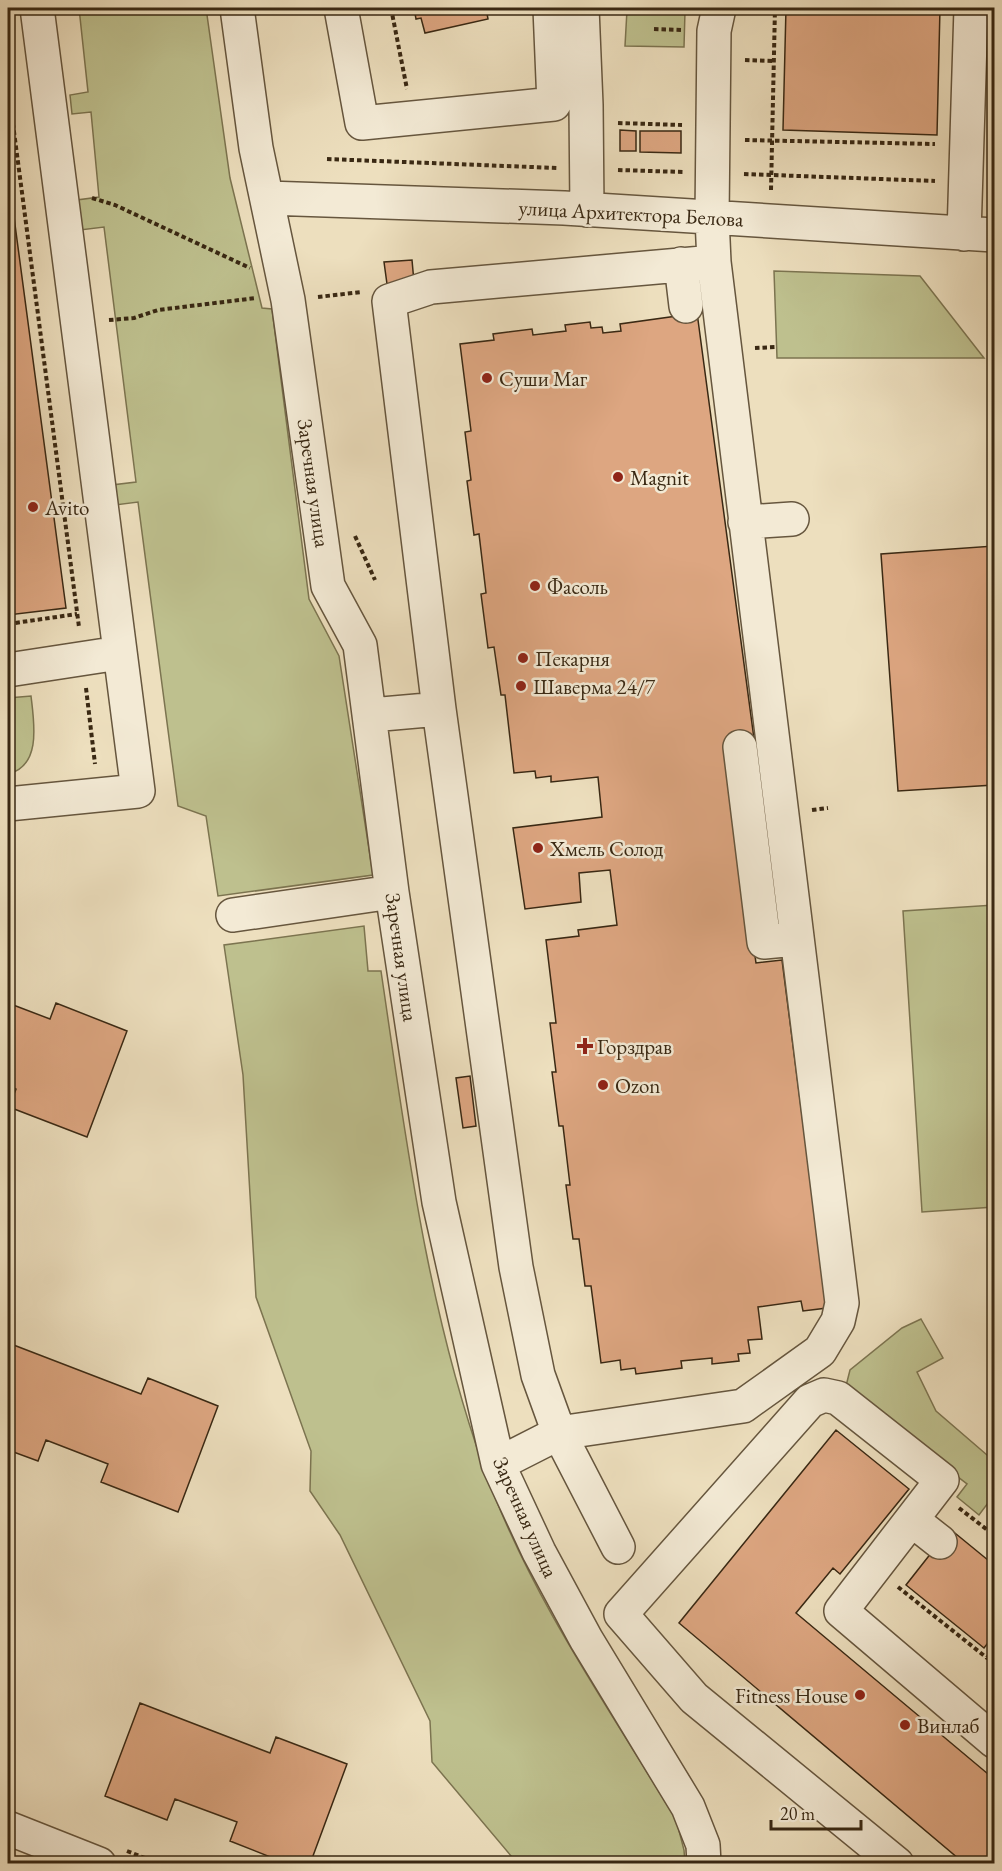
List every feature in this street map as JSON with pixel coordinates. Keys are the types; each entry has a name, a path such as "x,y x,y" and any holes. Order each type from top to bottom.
{"street":[{"path":"8,804 138,791 37,8"},
{"name":"Заречная улица","path":"237,8 256,148 288,300 328,586 360,645 371,715 392,892 439,1202 498,1464 539,1552 586,1639 688,1807 707,1857"},
{"path":"341,8 362,123 554,104 550,8"},
{"path":"582,8 587,210"},
{"path":"498,1464 559,1433 743,1406 820,1352 838,1321 842,1304 714,262 712,218 714,173 728,133 714,31 719,8"},
{"path":"970,8 965,182 979,235"},
{"name":"улица Архитектора Белова","path":"267,198 587,210 979,235"},
{"path":"618,1547 559,1433 537,1375 516,1267 439,709 389,301 431,287 714,262"},
{"path":"681,264 686,306"},
{"path":"745,522 792,519"},
{"path":"8,670 119,653"},
{"path":"371,715 439,709"},
{"path":"740,747 764,942 796,939"},
{"path":"233,915 392,892"},
{"path":"814,1310 820,1352"},
{"path":"586,1639 621,1614 810,1401 824,1395 838,1398 942,1480 841,1611 994,1741"},
{"path":"912,1520 940,1542"},
{"path":"621,1614 694,1698 897,1863"},
{"path":"8,1828 99,1863"}],"path":[{"path":"391,8 409,98"},
{"path":"771,191 775,8"},
{"path":"735,59 774,61"},
{"path":"8,86 83,660 98,794"},
{"path":"610,123 773,139 945,144"},
{"path":"327,159 965,182"},
{"path":"62,188 114,206 254,270"},
{"path":"308,298 371,291 389,301"},
{"path":"78,323 134,318 158,310 257,298"},
{"path":"8,624 77,614"},
{"path":"935,1490 994,1535"},
{"path":"896,1585 987,1658 994,1648"}],"green space":[{"path":"79,8 206,8 230,178 262,308 272,309 309,599 339,656 373,875 218,896 206,816 178,806 138,502 115,505 112,485 136,482 104,227 80,230 77,200 99,197 91,112 72,114 70,95 88,92"},
{"path":"627,10 685,11 684,47 625,46"},
{"path":"774,271 920,276 984,358 777,358"},
{"path":"31,696 34,730 31,753 19,769 8,774 8,698"},
{"path":"994,905 994,1207 922,1212 903,911"},
{"path":"364,926 368,971 381,971 410,1161 433,1286 465,1410 485,1471 503,1517 547,1607 676,1819 685,1863 517,1863 432,1762 430,1721 340,1535 310,1491 311,1451 256,1297 243,1075 224,945"},
{"path":"921,1319 943,1358 917,1372 936,1411 994,1461 994,1495 979,1515 957,1497 967,1484 849,1393 846,1386 850,1370 902,1328"}],"building":[{"path":"414,8 486,8 488,19 425,33 421,18 416,19"},
{"path":"786,8 940,8 937,135 783,130"},
{"path":"620,130 636,131 636,151 620,151"},
{"path":"640,131 681,131 681,153 640,152"},
{"path":"8,172 66,608 8,615"},
{"path":"412,260 414,282 387,284 384,262"},
{"path":"696,305 778,918 750,921 756,963 782,960 827,1308 803,1311 801,1301 758,1307 762,1339 748,1340 750,1353 738,1354 739,1361 712,1364 712,1358 681,1361 682,1368 636,1374 635,1368 621,1370 620,1360 601,1363 591,1286 585,1286 579,1239 573,1239 566,1185 570,1185 563,1126 559,1126 552,1072 556,1072 550,1023 556,1023 546,940 579,936 578,930 617,925 610,870 579,873 581,902 525,909 513,828 602,817 598,777 551,782 551,776 536,778 535,771 514,773 505,695 501,695 494,647 488,648 481,594 486,593 479,534 474,535 467,481 471,480 465,432 471,431 460,344 494,340 493,334 532,329 533,335 566,331 565,325 590,322 591,328 602,327 603,333 621,331 620,324 677,316"},
{"path":"994,546 994,785 898,791 881,554"},
{"path":"8,1003 50,1019 56,1003 127,1031 87,1137 9,1107 16,1089 8,1085"},
{"path":"470,1076 476,1126 463,1128 456,1078"},
{"path":"11,1344 141,1394 148,1378 218,1406 178,1512 101,1482 108,1464 46,1440 38,1461 8,1450 8,1355"},
{"path":"836,1430 909,1489 840,1574 833,1568 796,1613 994,1779 994,1864 965,1864 679,1623"},
{"path":"950,1529 994,1565 994,1635 984,1648 906,1585"},
{"path":"140,1703 270,1753 276,1737 347,1764 310,1864 288,1864 230,1841 237,1822 175,1799 167,1820 105,1796"}],"place":[{"name":"Суши Маг","path":"487,378"},
{"name":"Magnit","path":"618,477"},
{"name":"Avito","path":"33,507"},
{"name":"Фасоль","path":"535,586"},
{"name":"Пекарня","path":"523,658"},
{"name":"Шаверма 24/7","path":"521,686"},
{"name":"Хмель Солод","path":"538,848"},
{"name":"Горздрав","path":"585,1046"},
{"name":"Ozon","path":"603,1085"},
{"name":"Fitness House","path":"860,1695"},
{"name":"Винлаб","path":"905,1725"}]}
